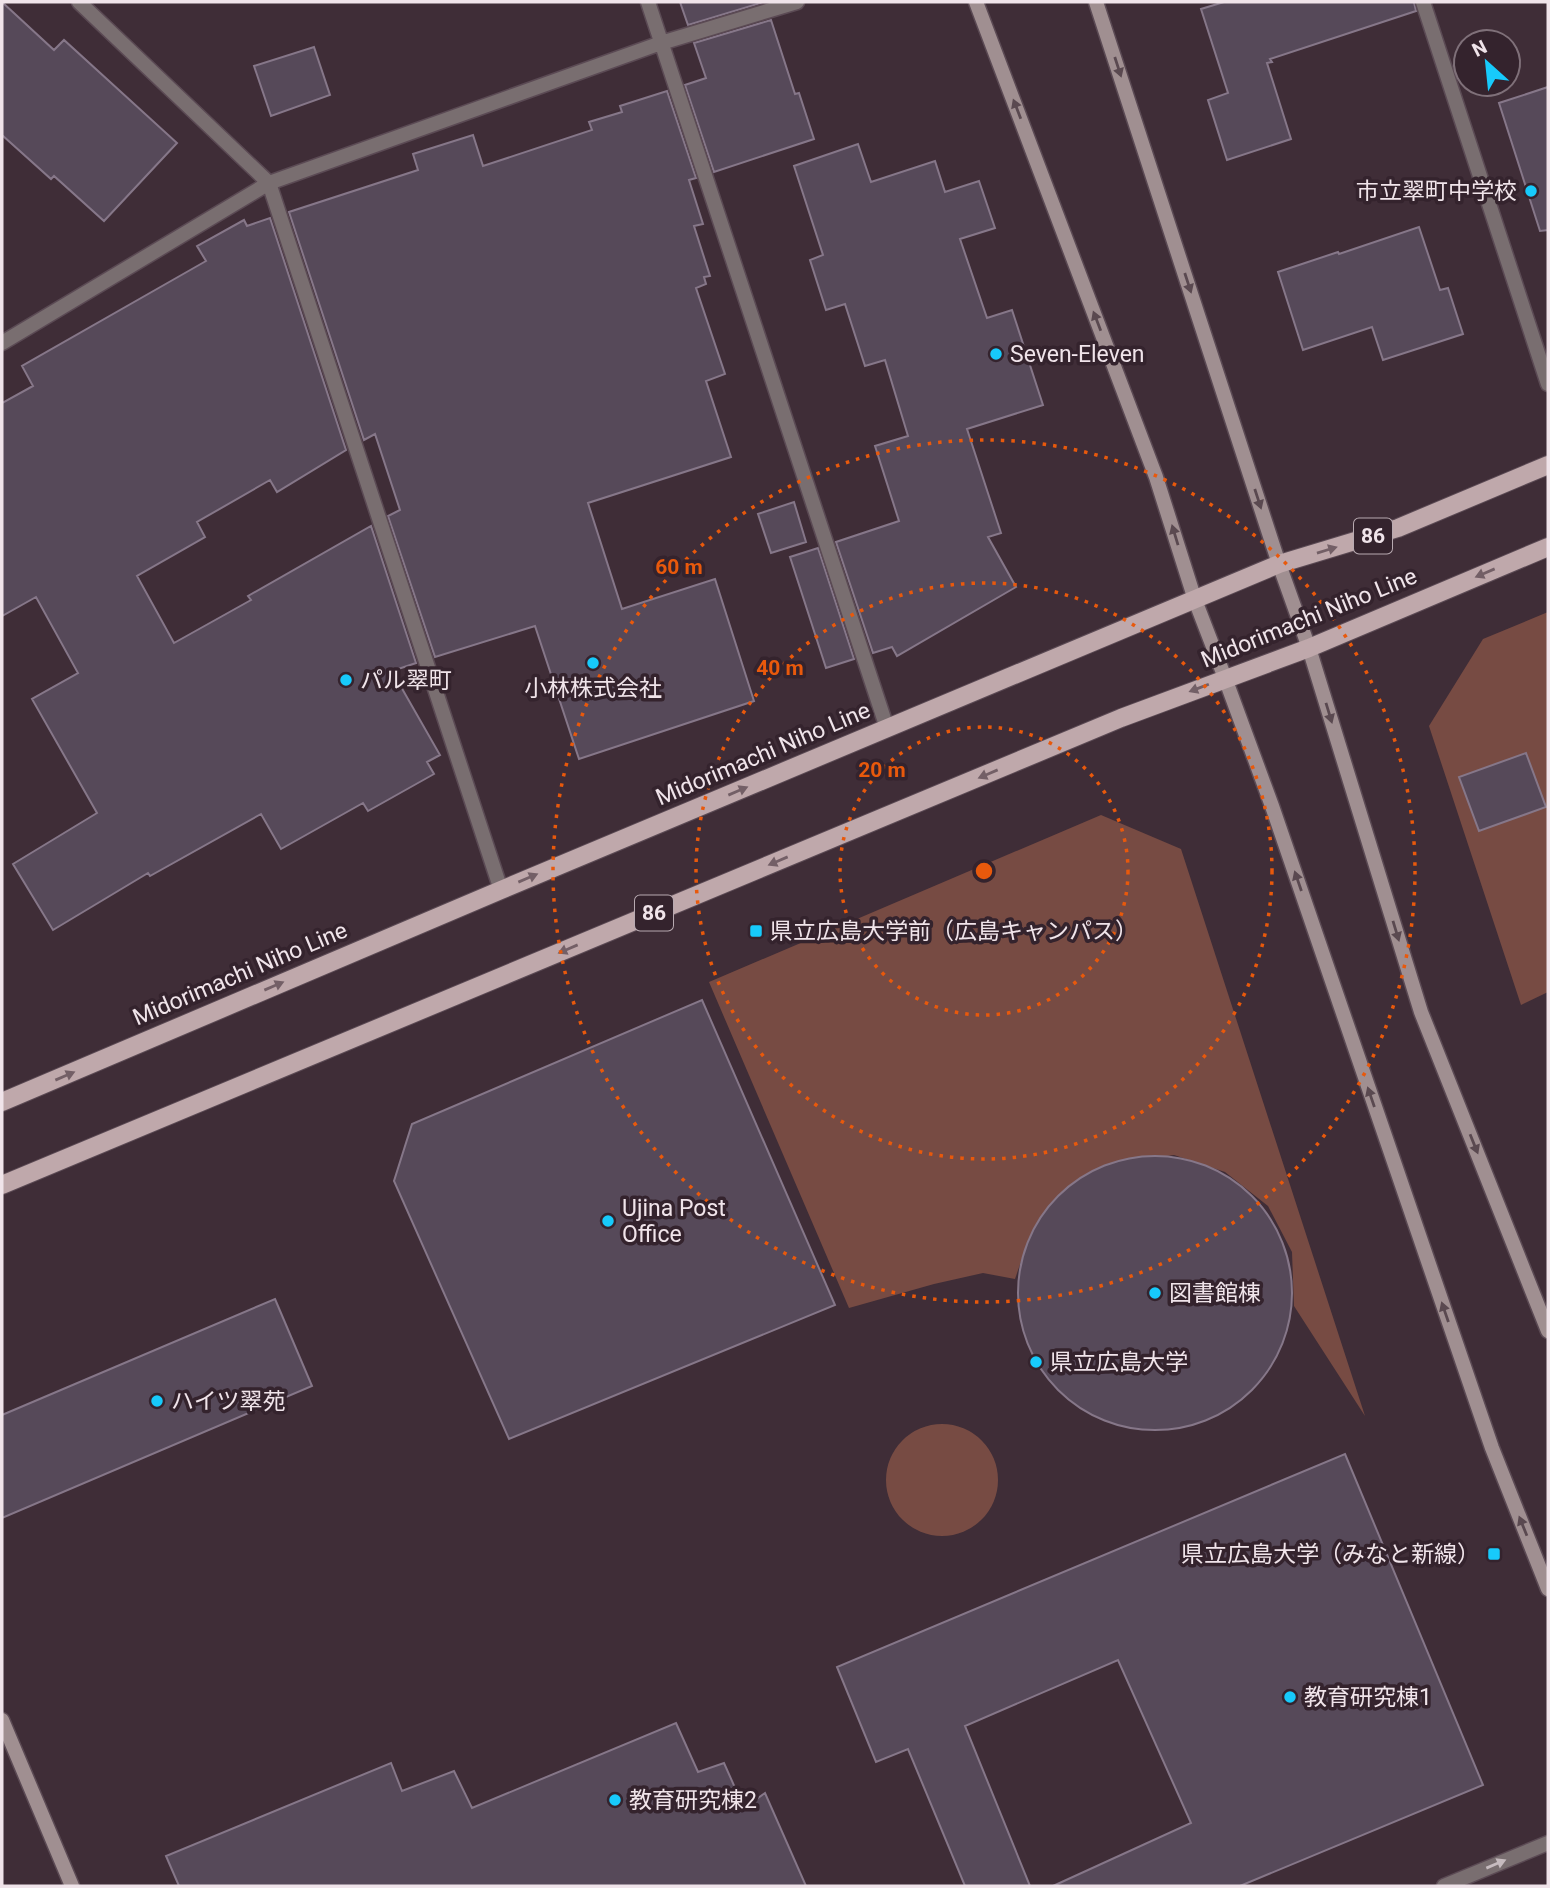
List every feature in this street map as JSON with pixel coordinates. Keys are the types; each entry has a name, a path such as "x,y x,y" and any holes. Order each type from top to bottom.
{"main road":[{"name":"Midorimachi Niho Line","path":"2,1102 1279,564 1398,528 1548,465"},
{"name":"Midorimachi Niho Line","path":"2,1185 1109,724 1309,648 1548,547"}],"street":[{"path":"79,2 269,183 501,890"},
{"path":"648,2 887,729"},
{"path":"2,343 269,183 662,43 797,2"},
{"path":"976,2 1156,477 1195,600 1276,819 1492,1448 1548,1589"},
{"path":"1097,2 1279,564 1309,648 1421,1013 1548,1331"},
{"path":"1423,2 1548,384"},
{"path":"2,1720 72,1886"},
{"path":"1444,1886 1548,1843"}],"shaded area":[{"path":"1548,612 1548,992 1521,1005 1429,726 1483,639"},
{"path":"1101,815 1181,849 1365,1416 1294,1306 1292,1252 1268,1206 1225,1172 1174,1155 1119,1162 1070,1187 1029,1238 1015,1279 983,1273 849,1308 709,982"},
{"path":"942,1424 964,1428 982,1440 994,1458 998,1480 994,1502 982,1520 964,1532 942,1536 920,1532 902,1520 890,1502 886,1480 890,1458 902,1440 920,1428"}],"building":[{"path":"2,2 54,50 64,40 177,143 104,221 54,176 51,179 2,135"},
{"path":"680,2 764,2 688,25"},
{"path":"1224,2 1414,2 1416,11 1270,59 1272,62 1267,63 1291,139 1227,160 1208,100 1228,93 1201,9"},
{"path":"771,20 795,94 799,93 814,139 714,172 685,85 706,78 694,43"},
{"path":"314,47 330,95 271,116 254,66"},
{"path":"1548,87 1548,230 1540,231 1499,103 1522,98 1522,95"},
{"path":"667,91 696,178 689,180 703,224 694,226 710,276 704,277 706,284 696,288 725,374 706,381 731,457 588,503 622,609 715,579 754,701 579,759 535,626 435,657 388,516 400,510 375,434 364,440 289,212 418,170 413,154 473,135 483,166 592,130 589,122 622,112 620,106"},
{"path":"858,144 871,182 935,161 945,192 979,181 995,228 960,239 987,318 1012,310 1043,405 967,429 1001,533 988,537 1016,587 897,656 892,647 873,653 836,542 899,521 875,446 908,436 885,360 865,366 845,304 826,310 810,260 823,255 794,166"},
{"path":"270,218 346,450 277,492 270,480 197,522 205,537 137,576 174,643 251,600 248,596 371,526 416,663 392,671 440,755 427,762 434,774 368,811 363,803 281,849 261,814 150,876 148,873 53,930 13,864 97,813 32,699 78,673 36,597 2,616 2,403 33,386 22,366 206,261 197,246 244,220 247,226"},
{"path":"1419,227 1440,290 1448,288 1463,334 1383,360 1372,327 1303,350 1278,272"},
{"path":"794,502 806,542 771,553 758,514"},
{"path":"818,548 854,659 826,668 790,557"},
{"path":"1526,753 1546,807 1479,831 1459,777"},
{"path":"702,1000 835,1305 509,1439 394,1181 412,1124"},
{"name":"図書館棟","path":"1142,1156 1168,1156 1208,1166 1231,1179 1252,1196 1269,1217 1282,1240 1290,1266 1290,1320 1282,1346 1269,1369 1252,1390 1220,1414 1195,1425 1168,1430 1142,1430 1115,1425 1090,1414 1068,1399 1049,1380 1034,1358 1023,1333 1018,1306 1018,1280 1023,1253 1034,1228 1049,1206 1068,1187 1090,1172 1115,1161"},
{"name":"ハイツ翠苑","path":"275,1299 312,1386 2,1518 2,1415"},
{"name":"教育研究棟1","path":"1345,1454 1483,1785 1240,1886 1053,1886 1191,1823 1118,1660 965,1726 1030,1886 965,1886 908,1749 876,1762 837,1667"},
{"name":"教育研究棟2","path":"676,1723 698,1772 724,1763 744,1808 765,1793 806,1886 179,1886 166,1856 391,1763 402,1791 454,1771 472,1808"}],"place":[{"name":"市立翠町中学校","path":"1531,191"},
{"name":"Seven-Eleven","path":"996,354"},
{"name":"小林株式会社","path":"593,663"},
{"name":"パル翠町","path":"346,680"},
{"name":"県立広島大学前（広島キャンパス）","path":"756,931"},
{"name":"Ujina Post Office","path":"608,1221"},
{"name":"図書館棟","path":"1155,1293"},
{"name":"県立広島大学","path":"1036,1362"},
{"name":"ハイツ翠苑","path":"157,1401"},
{"name":"県立広島大学（みなと新線）","path":"1494,1554"},
{"name":"教育研究棟1","path":"1290,1697"},
{"name":"教育研究棟2","path":"615,1800"}]}
